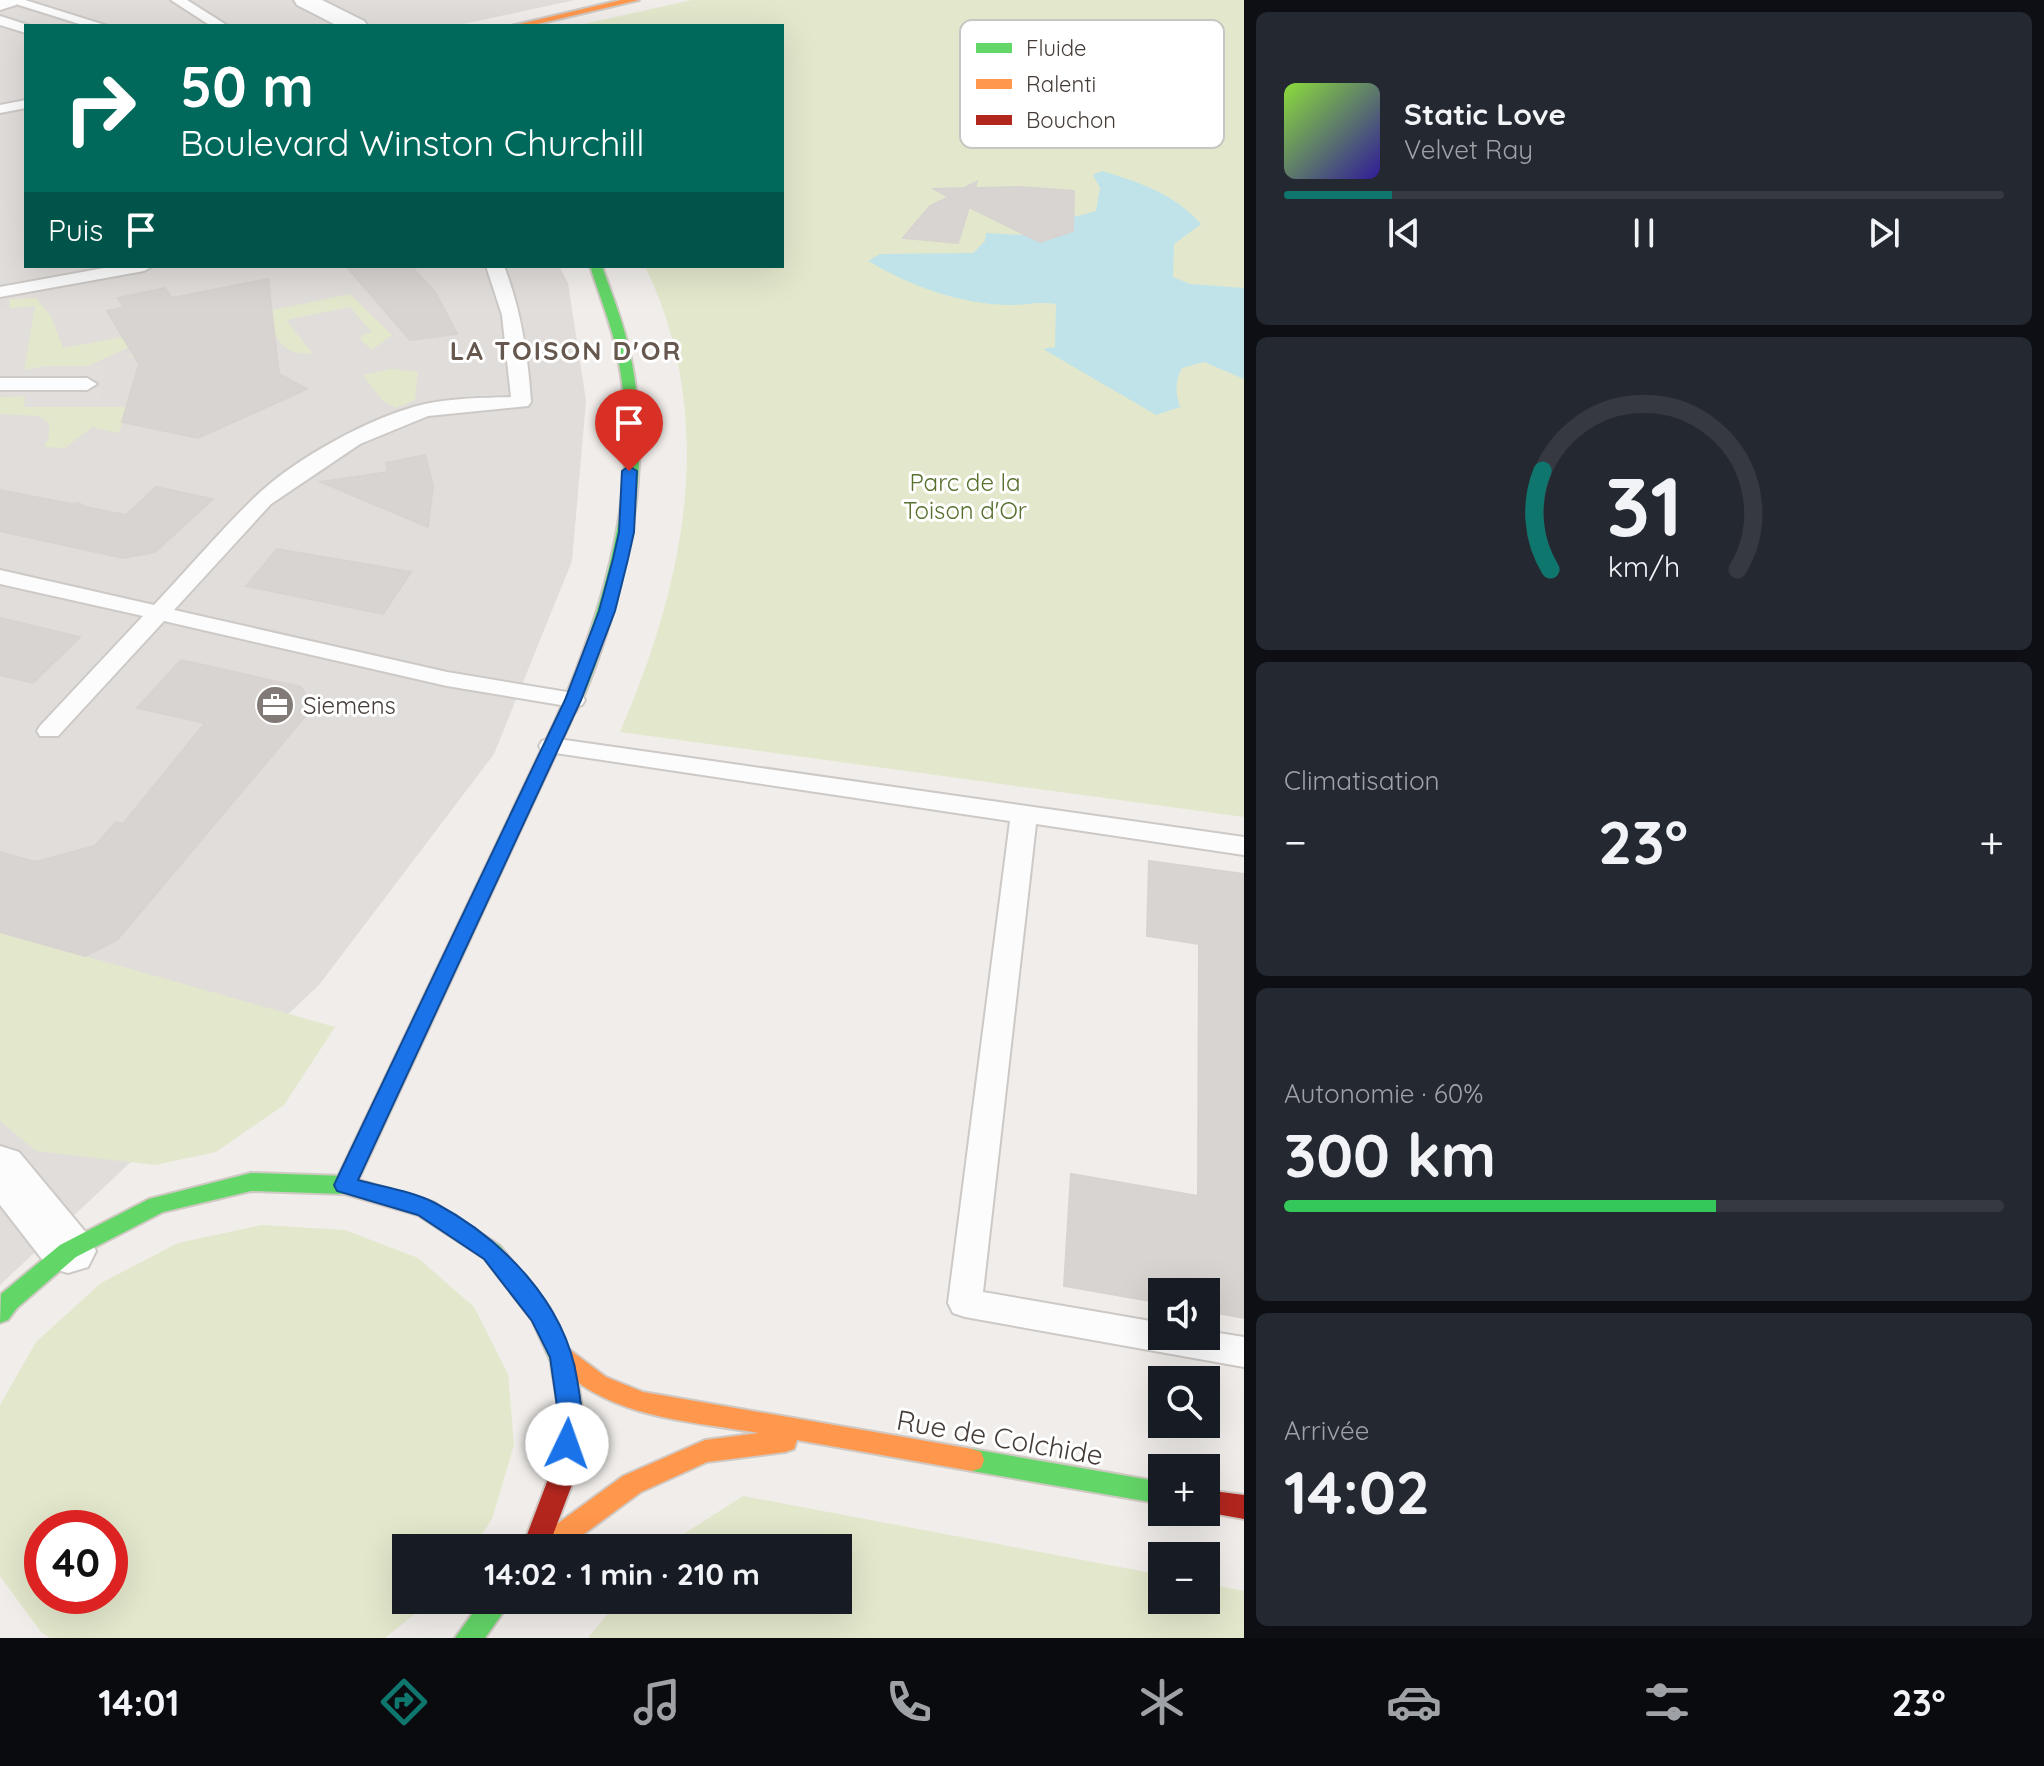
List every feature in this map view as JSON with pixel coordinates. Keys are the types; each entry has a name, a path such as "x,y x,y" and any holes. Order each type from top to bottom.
{"street":[{"path":"0,3 9,0"},
{"path":"284,0 327,24"},
{"path":"305,0 352,24"},
{"path":"525,24 634,0"},
{"path":"345,1185 573,700 607,611 627,532 631,440 626,364 597,268"},
{"path":"0,1167 68,1251"},
{"path":"0,1313 9,1301 68,1251 157,1205 251,1182 345,1185 425,1208 492,1252 541,1314 562,1357 571,1413 563,1474 540,1534"},
{"name":"Rue de Colchide","path":"562,1357 597,1384 641,1402 1148,1491"},
{"name":"Rue de Colchide","path":"563,1534 632,1484 705,1451 828,1436"},
{"path":"1220,1503 1244,1507"},
{"path":"468,1638 488,1614"}],"lane":[{"path":"9,0 94,24"},
{"path":"178,0 218,24"},
{"path":"62,14 87,5"},
{"path":"0,20 24,28"},
{"path":"1,107 24,104"},
{"path":"0,292 133,268"},
{"path":"49,731 264,500 331,452 411,414 443,407 521,402 520,367 503,284 496,268"},
{"path":"0,384 87,384"},
{"path":"0,577 447,679 573,700"},
{"path":"551,746 1244,846"},
{"path":"1024,816 965,1303 1244,1352"}],"shaded area":[{"path":"0,0 575,0 463,24 24,24 24,268 560,268 568,283 586,401 572,561 494,754 319,985 0,1285"},
{"path":"0,199 24,237 24,268 35,268 37,277 0,277"},
{"path":"35,306 24,370 45,366 107,366 100,405 24,407 25,396 0,397 0,309"}],"green space":[{"name":"Parc de la Toison d'Or","path":"692,0 1244,0 1244,817 620,732 662,618 676,559 685,500 687,442 681,383 668,324 646,268 784,268 784,24 584,24"},
{"path":"350,294 392,335 372,350 360,339 372,332 350,307 286,320 312,353 290,350 274,334 127,358 190,327"},
{"path":"36,298 51,316 63,348 140,334 149,338 88,366 45,366 38,379 0,371 23,370 35,307 9,308 10,299"},
{"path":"391,369 418,372 415,400 396,408 382,400 363,375"},
{"path":"25,396 25,407 127,407 119,433 92,427 65,448 44,447 49,437 49,423 39,416 0,414 0,397"},
{"path":"0,932 335,1027 284,1105 216,1152 155,1165 36,1151 0,1121"},
{"path":"262,1225 345,1230 418,1258 474,1307 508,1374 514,1445 492,1519 482,1534 392,1534 392,1614 415,1614 385,1638 50,1638 41,1632 28,1614 128,1614 128,1510 24,1510 24,1609 0,1576 0,1405 36,1342 101,1283 178,1243"},
{"path":"743,1496 1148,1572 1148,1614 1220,1614 1220,1587 1244,1591 1244,1638 588,1638 608,1614 852,1614 852,1534 684,1534"}],"water":[{"path":"1102,171 1168,197 1201,224 1174,244 1173,277 1190,284 1244,288 1244,379 1204,362 1182,368 1176,387 1180,407 1156,415 1043,349 1055,347 1056,304 993,304 956,298 919,286 868,261 880,254 973,253 985,241 986,233 1025,235 1040,242 1053,238 1041,212 1078,216 1096,211 1100,188 1093,175"}],"building":[{"path":"977,182 975,188 1074,191 1073,231 1040,242 969,207 958,243 903,238 930,206 949,197 934,189 964,188"},
{"path":"348,268 413,268 435,292 457,334 410,340"},
{"path":"268,279 279,374 307,389 198,438 122,422 139,364 107,311 124,307 118,298 165,288 172,298"},
{"path":"425,455 433,485 428,527 321,482 388,472 386,463"},
{"path":"156,487 213,499 155,552 123,558 0,531 0,490 79,503 126,515"},
{"path":"277,549 411,572 383,614 246,586"},
{"path":"0,618 80,637 33,683 0,675"},
{"path":"181,660 301,687 313,707 117,940 85,956 0,932 0,852 35,862 95,846 116,822 123,824 205,723 137,708"},
{"path":"1149,861 1244,874 1244,1318 1220,1314 1220,1278 1148,1278 1148,1301 1064,1286 1071,1174 1198,1196 1199,944 1147,936"}],"traffic: fast":[{"path":"564,719 612,591 629,501 631,410 626,365 597,268"},
{"path":"0,1313 9,1301 68,1251 157,1205 251,1182 345,1185 425,1208 492,1252 541,1314 563,1364"},
{"path":"972,1460 1148,1491"},
{"path":"468,1638 488,1614"}],"traffic: slow":[{"path":"525,24 634,0"},
{"path":"562,1357 597,1384 641,1402 972,1460"},
{"path":"563,1534 632,1484 705,1451 785,1441"}],"traffic: jam":[{"path":"345,1185 564,719"},
{"path":"540,1534 563,1474 571,1413 563,1364"},
{"path":"1220,1503 1244,1507"}],"place":[{"name":"Siemens","path":"275,705"}],"district":[{"name":"LA TOISON D'OR","path":"566,350"}],"route":[{"path":"567,1444 571,1413 562,1357 541,1314 492,1252 425,1208 345,1185 573,700 607,611 627,532 629,471"}]}
